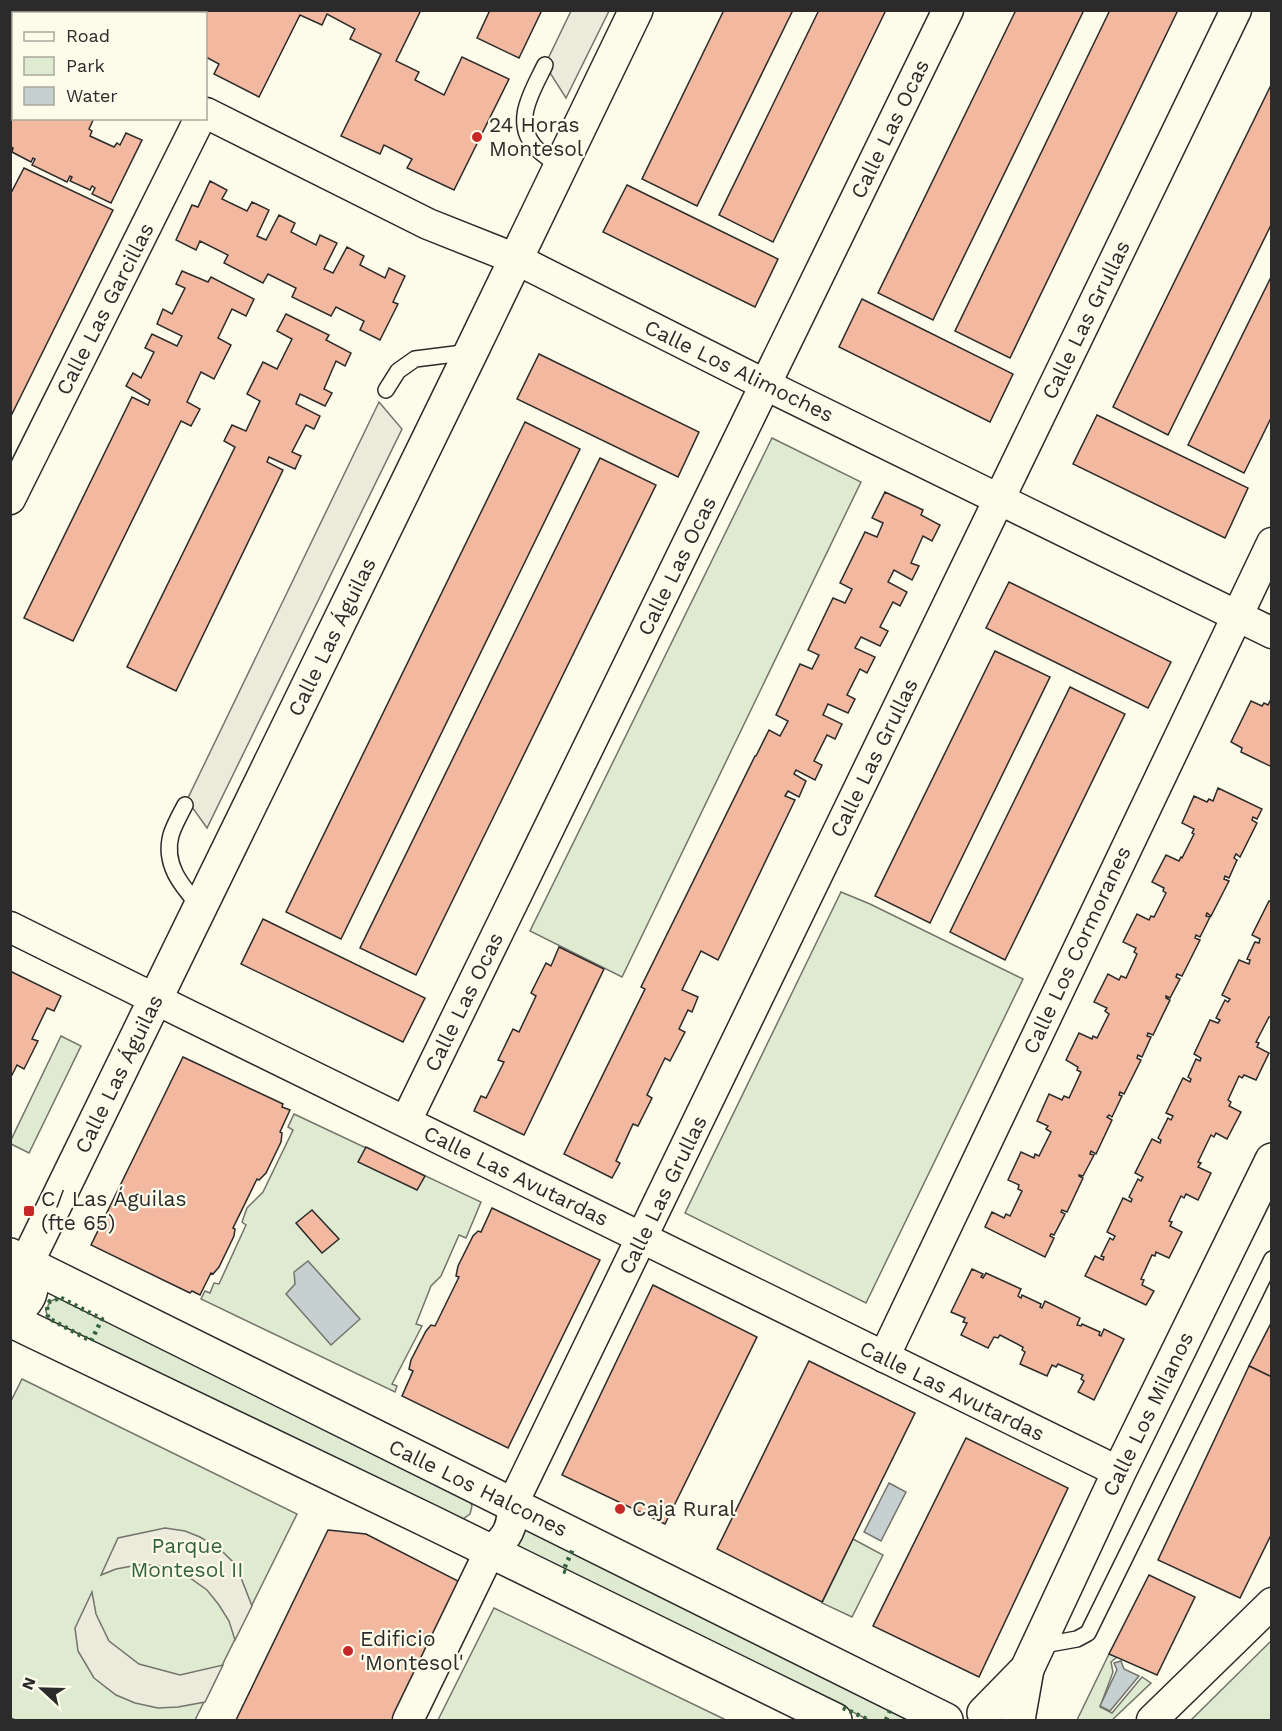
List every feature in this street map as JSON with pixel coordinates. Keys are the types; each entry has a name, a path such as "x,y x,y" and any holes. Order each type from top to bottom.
{"street":[{"name":"Calle Las Águilas","path":"16,1267 155,999 636,10"},
{"name":"Calle Las Ocas","path":"406,1121 948,10"},
{"name":"Calle Las Grullas","path":"408,1720 490,1551 488,1534 493,1522 501,1509 512,1505 1236,10"},
{"name":"Calle Los Alimoches","path":"207,114 428,224 516,259 766,385 1272,633"},
{"name":"Calle Las Garcillas","path":"10,499 199,120"},
{"name":"Calle Los Cormoranes","path":"884,1357 1272,543"},
{"name":"Calle Las Avutardas","path":"10,927 1119,1472"},
{"name":"Calle Los Milanos","path":"994,1717 1032,1658 1119,1472 1272,1160"},
{"path":"16,1267 33,1275 33,1285 30,1298 10,1320 835,1720"},
{"name":"Calle Los Halcones","path":"16,1267 512,1505 947,1720"},
{"path":"1152,1720 1272,1603"},
{"name":"Calle Los Milanos","path":"1018,1720 1032,1658"},
{"path":"947,1720 961,1714 975,1712 994,1717"}],"lane":[{"path":"544,65 526,103 524,119 526,134 536,149 560,167"},
{"path":"386,390 398,371 415,359 471,352"},
{"path":"184,805 171,835 169,855 172,869 200,907"},
{"path":"1032,1658 1077,1640 1088,1633 1272,1259"}],"green space":[{"path":"772,438 861,482 622,977 530,931"},
{"path":"841,892 1023,979 866,1303 685,1213"},
{"path":"61,1036 81,1046 29,1153 11,1144 11,1140"},
{"path":"294,1114 481,1202 466,1238 459,1235 441,1276 431,1286 416,1324 422,1326 392,1384 397,1386 395,1392 201,1299 205,1291 210,1293 214,1283 219,1284 246,1225 242,1222 247,1208 263,1192 293,1130 288,1127"},
{"path":"61,1298 470,1501 472,1506 470,1514 460,1521 454,1521 54,1323 48,1318 46,1311 50,1301"},
{"name":"Parque Montesol II","path":"22,1379 297,1514 195,1720 16,1720 11,1718 10,1403"},
{"path":"523,1526 917,1720 869,1720 518,1549 514,1541"},
{"path":"853,1539 883,1555 852,1617 822,1603"},
{"path":"494,1608 726,1720 438,1720"},
{"path":"1271,1641 1271,1720 1191,1720"},
{"path":"1109,1654 1117,1657 1111,1662 1113,1672 1100,1707 1112,1713 1142,1677 1151,1683 1112,1720 1077,1720"}],"shaded area":[{"path":"571,11 609,11 566,98 545,65"},
{"path":"379,402 402,429 207,828 187,800"},
{"path":"165,1528 185,1531 200,1537 221,1550 236,1565 252,1606 235,1640 229,1621 219,1605 207,1590 190,1578 157,1565 138,1565 116,1569 101,1575 118,1538"},
{"path":"92,1592 96,1614 109,1641 139,1664 180,1675 223,1665 205,1702 158,1708 135,1703 116,1695 94,1678 78,1651 75,1628"}],"water":[{"path":"308,1261 360,1319 331,1345 286,1294 295,1284 294,1272"},
{"path":"889,1483 906,1492 881,1541 864,1532"},
{"path":"1121,1661 1124,1669 1139,1676 1110,1711 1100,1706 1117,1670 1114,1663"}],"building":[{"path":"163,10 421,10 396,61 419,72 415,80 444,95 462,57 509,79 454,190 407,168 412,159 384,145 380,154 341,136 381,54 350,39 355,29 327,14 322,25 300,15 259,97 214,74 219,64 207,58 207,12 162,12"},
{"path":"490,10 542,10 519,58 477,38"},
{"path":"724,10 793,10 697,206 642,179"},
{"path":"819,10 886,10 773,242 719,215"},
{"path":"1016,10 1084,10 933,320 878,293"},
{"path":"1110,10 1178,10 1010,358 955,331"},
{"path":"10,76 12,77 12,120 93,120 89,129 92,131 90,136 114,147 117,143 120,145 126,133 142,140 111,203 92,194 95,188 92,186 90,190 70,181 72,177 70,176 67,182 32,165 35,159 33,158 31,162 12,152 13,148 10,149"},
{"path":"1272,83 1272,223 1168,435 1113,407"},
{"path":"24,168 113,210 10,418 10,195"},
{"path":"210,181 227,190 222,199 247,211 252,202 269,210 257,236 266,240 279,215 295,223 291,232 316,245 320,235 337,243 324,269 333,273 347,247 364,256 360,265 385,278 389,268 405,276 393,302 398,304 380,340 360,330 364,321 336,307 331,316 292,297 296,288 268,274 263,283 224,263 228,255 200,241 196,250 176,240 192,205 198,207"},
{"path":"627,185 778,259 755,307 603,232"},
{"path":"182,271 208,282 211,277 254,299 246,316 232,309 218,338 231,345 214,379 201,372 187,402 200,409 191,426 181,421 73,641 24,618 132,397 148,405 150,400 126,386 133,373 141,378 154,352 145,348 152,334 177,346 182,336 157,324 163,309 172,314 185,288 176,284"},
{"path":"1272,275 1272,416 1244,473 1188,445"},
{"path":"862,299 1013,374 990,422 839,347"},
{"path":"286,314 329,335 326,340 351,353 345,366 336,361 324,389 332,393 325,406 300,394 296,404 320,416 314,429 306,425 292,452 301,456 295,469 269,457 267,462 283,470 176,691 127,667 235,447 224,441 232,425 246,431 260,401 247,394 263,362 277,369 292,339 277,331"},
{"path":"539,354 699,432 678,477 517,399"},
{"path":"1097,415 1248,488 1225,538 1073,464"},
{"path":"525,422 580,449 341,939 286,912"},
{"path":"600,458 656,485 416,975 360,948"},
{"path":"885,492 923,510 921,515 940,525 932,541 923,536 911,563 919,566 912,580 894,570 888,582 907,592 900,606 893,602 880,627 888,631 880,646 861,637 855,648 875,657 867,673 860,669 847,695 855,699 848,713 828,704 823,715 842,724 835,739 827,735 814,761 822,765 815,780 796,770 794,774 806,781 799,797 788,791 785,796 795,800 718,960 701,951 682,990 698,997 692,1012 688,1010 679,1029 685,1032 670,1061 665,1058 647,1095 652,1098 638,1126 633,1124 616,1161 620,1163 612,1178 564,1154 645,989 641,987 755,756 769,730 780,736 788,721 776,715 800,664 812,669 819,655 808,650 833,598 845,603 852,589 840,583 865,532 877,537 883,523 872,518"},
{"path":"1009,582 1171,662 1148,708 986,628"},
{"path":"995,651 1050,677 930,923 875,896"},
{"path":"1070,687 1125,714 1005,960 950,932"},
{"path":"1272,697 1272,767 1241,752 1242,748 1231,742 1251,701 1262,706 1264,703 1268,705"},
{"path":"1218,788 1262,809 1257,819 1253,817 1252,820 1257,823 1240,857 1236,854 1234,858 1237,860 1229,878 1225,876 1224,879 1229,881 1211,916 1207,913 1206,916 1210,917 1200,937 1196,935 1195,938 1200,940 1182,976 1177,974 1176,977 1180,979 1170,998 1166,996 1170,1000 1153,1035 1148,1033 1147,1036 1151,1037 1142,1057 1138,1055 1137,1058 1141,1060 1124,1094 1120,1092 1119,1095 1122,1096 1112,1117 1109,1115 1107,1117 1112,1120 1096,1154 1091,1151 1090,1154 1094,1155 1083,1176 1079,1175 1083,1178 1067,1212 1062,1210 1061,1212 1065,1214 1054,1235 1050,1236 1054,1238 1045,1257 985,1227 992,1212 1004,1218 1006,1214 1010,1216 1022,1191 1018,1189 1019,1185 1008,1180 1021,1152 1034,1158 1035,1154 1039,1156 1051,1132 1046,1129 1048,1126 1037,1121 1049,1094 1062,1100 1064,1096 1069,1098 1081,1072 1077,1070 1078,1067 1066,1060 1079,1033 1092,1039 1093,1036 1097,1038 1109,1014 1105,1011 1107,1008 1094,1002 1108,974 1119,980 1121,976 1126,978 1137,954 1134,952 1136,948 1123,942 1137,914 1149,920 1151,916 1154,917 1166,893 1163,891 1164,888 1152,882 1166,855 1179,861 1194,834 1192,833 1194,829 1182,823 1194,796 1207,802 1209,799 1213,801"},
{"path":"1269,901 1272,902 1272,1017 1269,1017 1256,1042 1259,1043 1257,1047 1269,1053 1256,1080 1244,1075 1242,1078 1239,1076 1228,1100 1231,1102 1229,1106 1241,1112 1227,1139 1216,1133 1214,1137 1211,1135 1198,1162 1201,1163 1198,1167 1211,1173 1198,1200 1186,1194 1184,1198 1181,1196 1169,1221 1172,1222 1170,1226 1182,1232 1169,1258 1156,1252 1155,1256 1152,1255 1141,1279 1144,1280 1142,1285 1154,1291 1146,1305 1085,1276 1095,1256 1103,1260 1104,1257 1101,1256 1110,1238 1113,1240 1115,1236 1107,1232 1123,1198 1131,1202 1132,1199 1129,1197 1138,1179 1141,1181 1143,1177 1135,1173 1152,1139 1160,1143 1161,1140 1158,1138 1168,1118 1171,1120 1173,1116 1166,1113 1183,1078 1190,1082 1191,1079 1188,1077 1196,1059 1200,1061 1201,1058 1194,1054 1210,1020 1218,1023 1220,1020 1216,1018 1225,1000 1228,1002 1230,999 1222,995 1239,960 1249,964 1250,960 1247,959 1255,942 1259,943 1260,939 1252,935"},
{"path":"263,919 425,998 403,1042 241,964"},
{"path":"559,947 604,969 524,1135 474,1111 481,1096 486,1098 504,1062 498,1060 513,1029 519,1032 536,996 531,993 546,963 551,966"},
{"path":"12,972 61,996 54,1011 47,1008 32,1039 38,1041 24,1069 17,1065 11,1077 10,976"},
{"path":"183,1057 283,1104 282,1107 290,1110 280,1132 282,1133 281,1142 266,1173 259,1180 257,1179 233,1228 235,1229 234,1236 219,1267 213,1274 211,1273 200,1295 192,1291 190,1293 91,1245"},
{"path":"366,1147 425,1176 417,1190 358,1162"},
{"path":"492,1208 600,1260 508,1448 402,1396 413,1371 409,1369 411,1360 426,1331 431,1325 435,1326 459,1277 456,1276 458,1266 473,1236 478,1231 481,1232"},
{"path":"312,1210 339,1239 322,1253 296,1223"},
{"path":"972,1269 983,1274 981,1277 983,1278 986,1273 1021,1289 1018,1296 1021,1298 1022,1295 1041,1304 1042,1308 1045,1301 1080,1318 1077,1325 1082,1324 1100,1332 1101,1336 1104,1329 1124,1339 1094,1400 1078,1392 1084,1381 1081,1379 1083,1375 1058,1364 1056,1367 1052,1365 1047,1376 1020,1364 1025,1352 1022,1350 1023,1347 1000,1335 998,1338 994,1337 988,1348 961,1335 967,1323 963,1322 965,1318 951,1312"},
{"path":"653,1285 757,1337 665,1524 562,1475"},
{"path":"1272,1321 1272,1377 1249,1366"},
{"path":"809,1361 915,1413 822,1602 717,1549"},
{"path":"1249,1366 1272,1377 1272,1533 1240,1598 1158,1560"},
{"path":"966,1438 1068,1488 979,1677 873,1626"},
{"name":"Edificio 'Montesol'","path":"328,1530 366,1534 460,1582 393,1720 236,1720"},
{"path":"1149,1575 1195,1597 1157,1675 1109,1654"}],"hedge":[{"path":"61,1298 102,1319 91,1341 48,1318 47,1306 50,1301 61,1298"},
{"path":"566,1572 563,1571 573,1549"},
{"path":"886,1720 892,1706"},
{"path":"843,1708 869,1720"}],"place":[{"name":"24 Horas Montesol","path":"477,137"},
{"name":"C/ Las Águilas (fte 65)","path":"29,1211"},
{"name":"Caja Rural","path":"620,1509"},
{"name":"Edificio 'Montesol'","path":"348,1651"}]}
